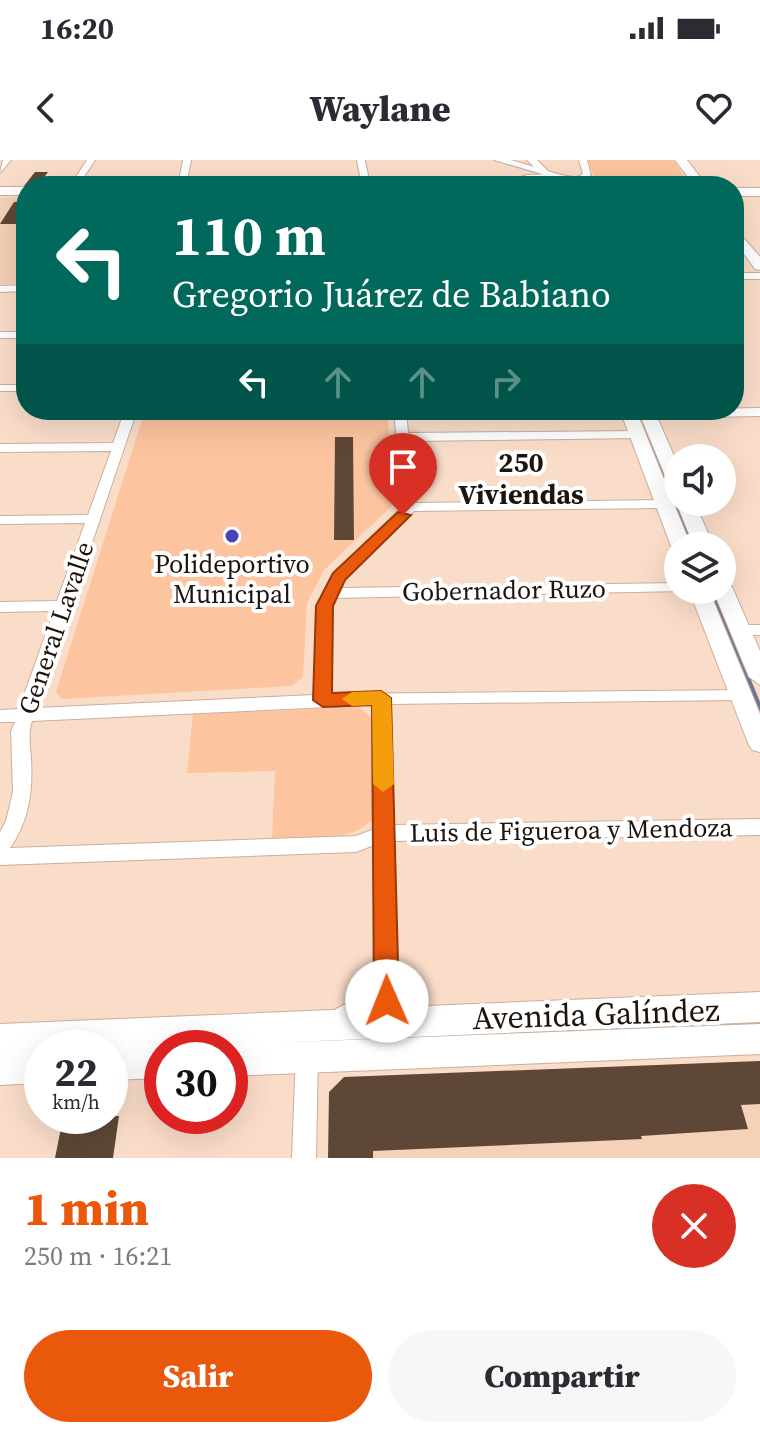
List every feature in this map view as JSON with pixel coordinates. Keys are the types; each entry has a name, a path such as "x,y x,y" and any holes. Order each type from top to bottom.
{"main road":[{"path":"499,160 557,176"},
{"path":"681,160 693,176"},
{"path":"513,164 518,172 514,176"},
{"path":"744,244 760,266"},
{"path":"632,420 664,504"},
{"path":"650,420 664,452"},
{"path":"705,604 760,743"},
{"path":"733,604 750,630 760,677"},
{"name":"Avenida Galíndez","path":"248,1056 387,1023 760,1007"},
{"name":"Avenida Galíndez","path":"0,1039 760,1039"},
{"path":"0,1069 24,1068"}],"street":[{"path":"0,171 7,160"},
{"path":"532,160 544,172"},
{"name":"General Lavalle","path":"0,847 12,834 25,783 20,731 127,420"},
{"path":"401,420 410,507"},
{"path":"403,437 637,435"},
{"path":"0,448 118,447"},
{"path":"323,700 324,606 338,577 410,507 664,504"},
{"path":"0,520 94,519"},
{"name":"Gobernador Ruzo","path":"331,593 664,588"},
{"path":"0,607 65,606"},
{"path":"0,716 381,698 740,694"},
{"path":"381,698 387,1023"},
{"name":"Luis de Figueroa y Mendoza","path":"0,857 356,844 385,833 760,827"},
{"path":"304,1158 307,1041 372,1002 386,979"}],"shaded area":[{"path":"588,160 673,160 684,176 594,176"},
{"path":"16,197 16,284 0,284 0,198"},
{"name":"Polideportivo Municipal","path":"142,420 388,420 395,503 324,570 307,603 303,677 291,686 62,699 56,692"},
{"path":"359,707 372,718 373,819 351,833 313,839 272,838 275,771 187,773 193,714"},
{"path":"760,1061 760,1158 328,1158 344,1077"}],"building":[{"path":"35,172 48,172 45,176 32,176"},
{"path":"14,202 16,202 16,224 0,224"},
{"path":"335,437 353,437 354,540 334,540"},
{"path":"760,1061 760,1104 741,1105 748,1129 641,1136 642,1139 373,1151 373,1158 328,1158 329,1092 344,1077"},
{"path":"60,1134 116,1134 113,1158 55,1158"}],"waterway":[{"path":"641,420 644,427"},
{"path":"643,425 687,532"},
{"path":"717,604 722,616"},
{"path":"721,614 760,710"}],"slow traffic":[{"path":"352,699 381,698 383,784"}],"place":[{"name":"Polideportivo Municipal","path":"232,536"}],"district":[{"name":"250 Viviendas","path":"521,478"}],"route":[{"path":"387,1001 381,698 323,700 324,606 338,577 403,515"}]}
